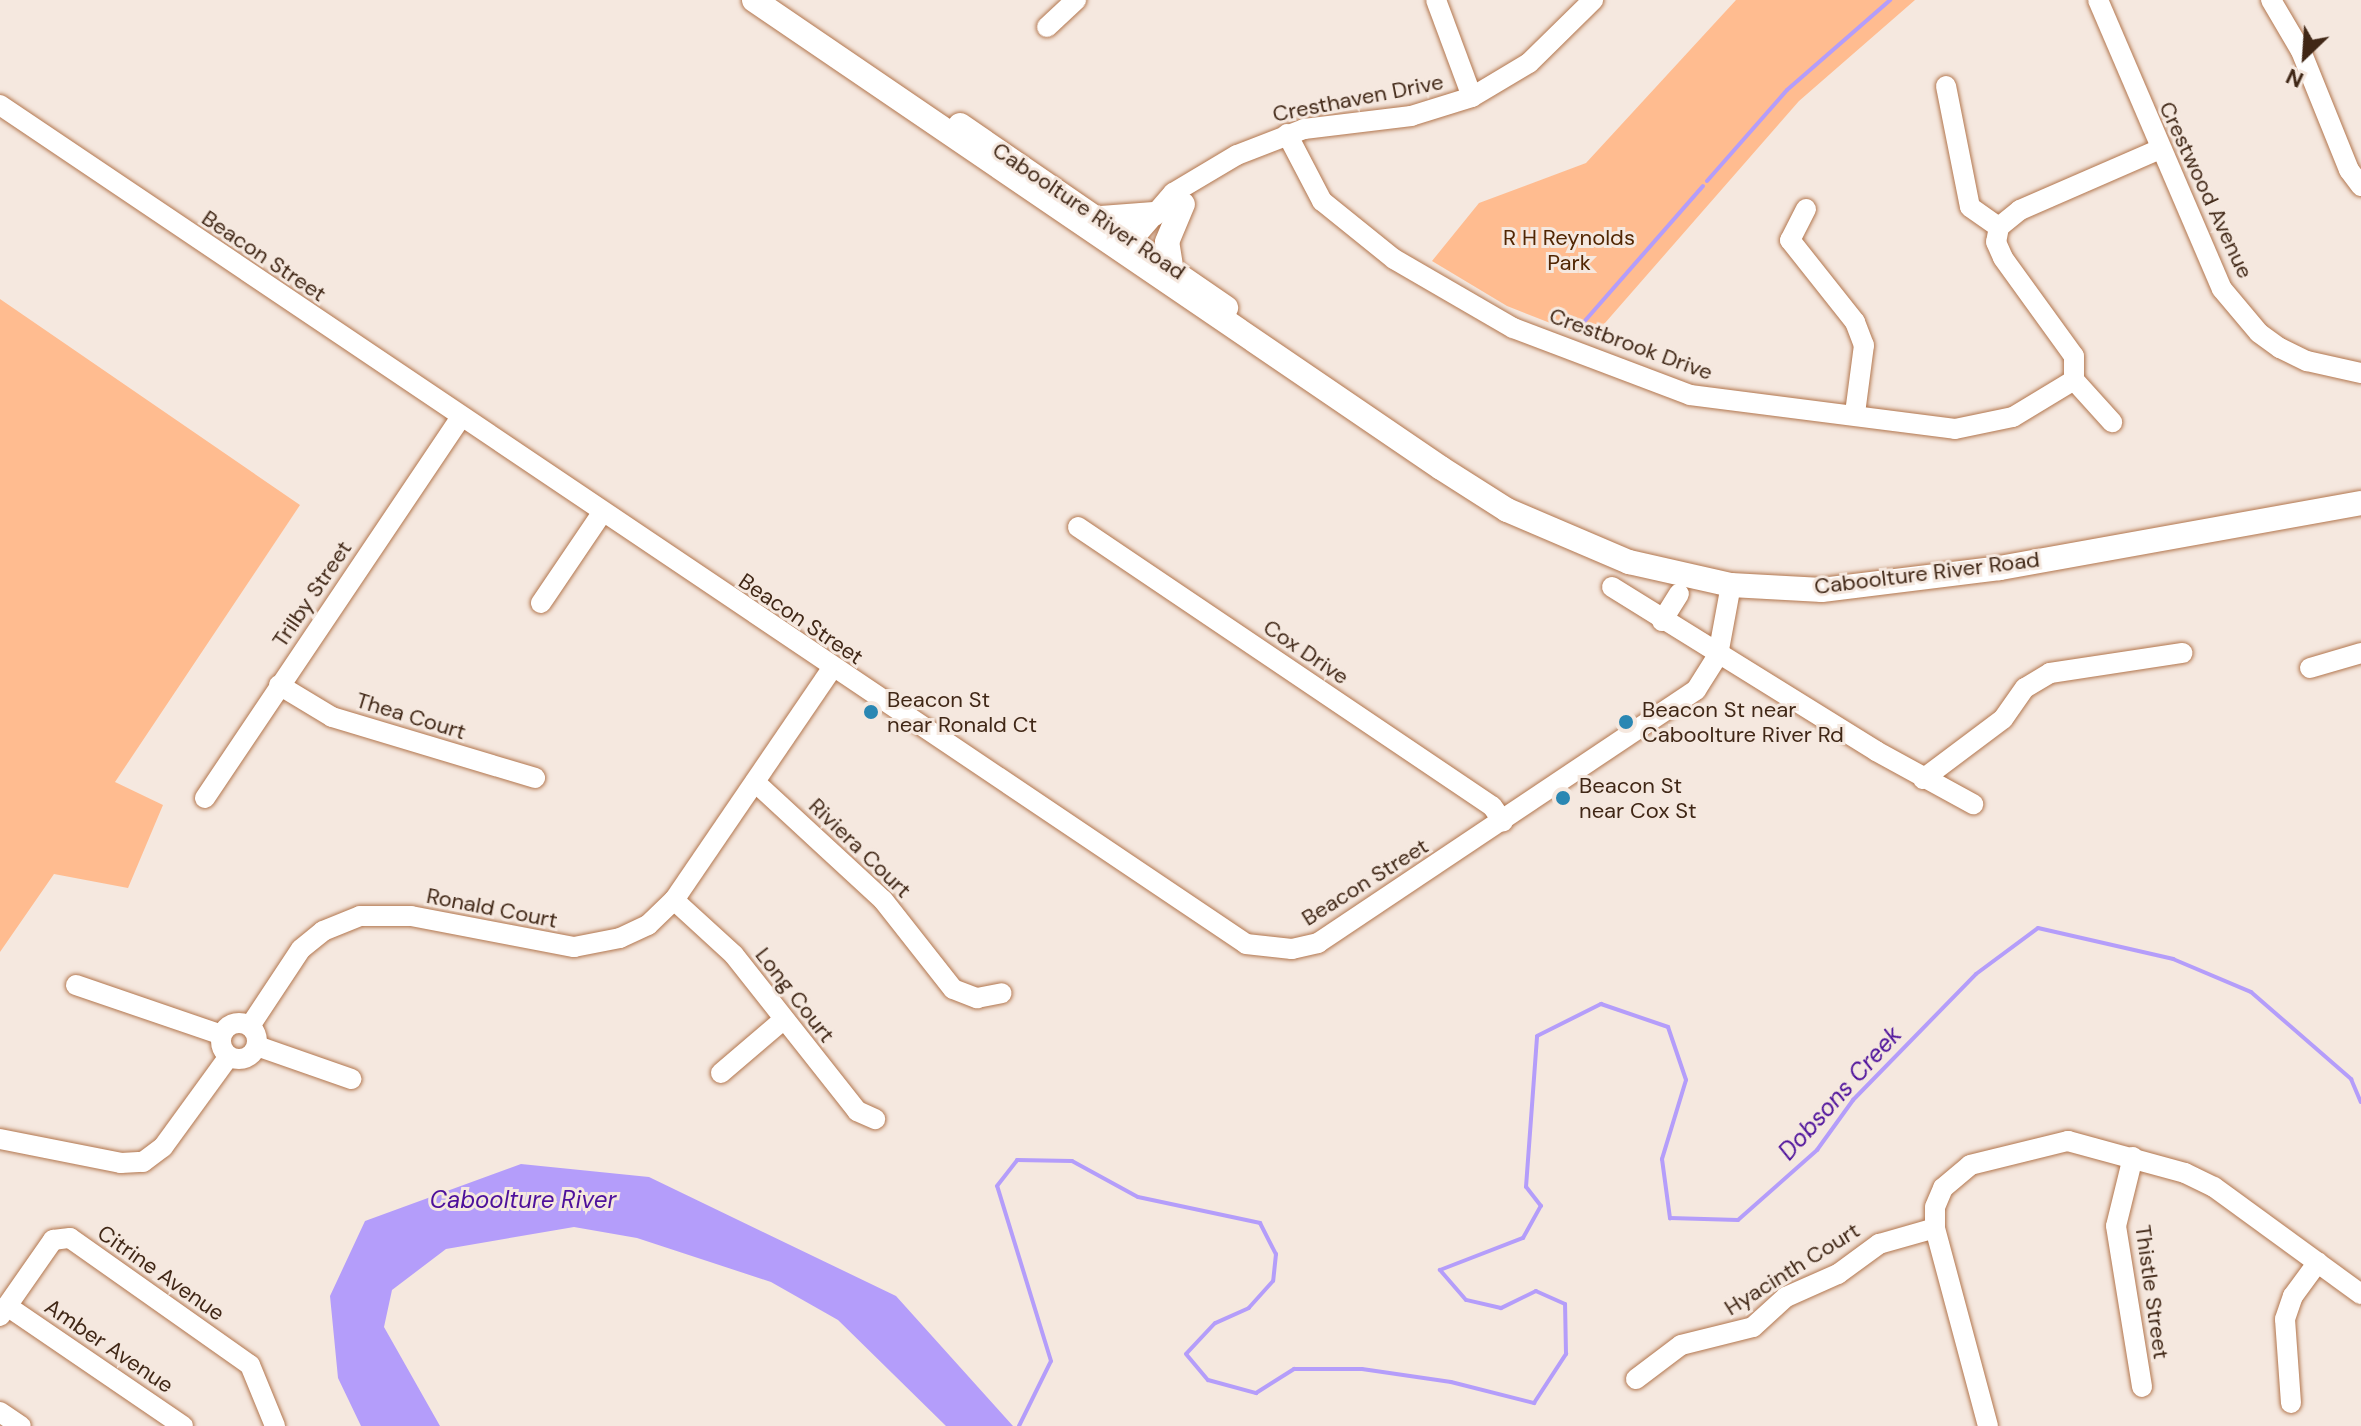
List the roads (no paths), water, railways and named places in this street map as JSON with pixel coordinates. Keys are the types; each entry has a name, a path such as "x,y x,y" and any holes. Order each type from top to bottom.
{"main road":[{"name":"Caboolture River Road","path":"754,0 1131,249 1302,373 1507,510 1629,562 1731,585 1822,590 2000,568 2361,503"},
{"name":"Caboolture River Road","path":"859,71 988,143 1101,218 1131,249 1171,266 1302,373"},
{"path":"1171,266 1167,242 1183,204"},
{"path":"1101,218 1154,214"}],"street":[{"path":"1047,27 1076,0"},
{"path":"1436,0 1472,97"},
{"name":"Cresthaven Drive","path":"1131,249 1154,214 1173,193 1203,178 1237,155 1287,134 1411,116 1472,97 1538,56 1593,0"},
{"path":"2271,0 2301,51 2349,170 2361,186"},
{"name":"Crestwood Avenue","path":"2099,1 2158,150 2222,289 2239,312 2280,348 2307,361 2361,373"},
{"path":"1946,86 1965,195 1980,217 1999,227"},
{"name":"Beacon Street","path":"0,105 460,418 1246,944 1292,949 1318,943 1696,690 1718,655 1731,585"},
{"name":"Crestbrook Drive","path":"1287,134 1309,182 1338,218 1476,310 1690,395 1823,414 1855,413 1887,423 1955,429 2013,417 2074,380"},
{"path":"2112,422 2074,380 2074,356 2003,258 1996,242 1999,227 2020,210 2158,150"},
{"name":"Cresthaven Drive","path":"1131,249 1183,204 1203,178"},
{"path":"1806,209 1790,240 1855,322 1864,345 1855,413"},
{"name":"Trilby Street","path":"205,798 460,418"},
{"path":"541,603 602,513"},
{"name":"Cox Drive","path":"1078,527 1492,806 1503,822"},
{"path":"1612,587 1662,621 1923,779 1973,804"},
{"path":"1662,621 1679,594"},
{"path":"1923,779 2003,719 2025,688 2050,673 2183,653"},
{"path":"2310,668 2361,653"},
{"name":"Ronald Court","path":"253,1036 301,949 342,921 376,914 411,916 574,947 638,930 674,900 832,668"},
{"name":"Thea Court","path":"279,685 332,717 535,778"},
{"name":"Riviera Court","path":"755,782 883,900 953,989 977,998 1002,993"},
{"name":"Long Court","path":"674,900 734,955 857,1111 875,1119"},
{"path":"76,985 222,1035"},
{"path":"721,1073 783,1020"},
{"path":"222,1035 234,1024 253,1036 351,1079"},
{"path":"222,1035 229,1056"},
{"path":"229,1056 248,1057 253,1036"},
{"path":"0,1139 121,1163 143,1162 163,1147 229,1056"},
{"path":"1988,1426 1935,1228 1935,1207 1943,1188 1970,1165 2068,1141 2133,1157 2214,1187 2361,1294"},
{"name":"Thistle Street","path":"2133,1157 2116,1226 2142,1387"},
{"name":"Hyacinth Court","path":"1636,1379 1681,1345 1753,1327 1786,1297 1838,1274 1879,1244 1935,1228"},
{"name":"Citrine Avenue","path":"4,1311 53,1240 70,1238 250,1365 275,1426"},
{"path":"2291,1403 2285,1319 2293,1296 2318,1262"},
{"name":"Amber Avenue","path":"4,1311 183,1426"},
{"path":"0,1412 21,1426"}],"water":[{"name":"Caboolture River","path":"521,1164 649,1177 896,1296 1013,1426 946,1426 838,1320 771,1282 637,1238 574,1227 446,1249 392,1290 384,1327 440,1426 361,1426 338,1378 330,1296 365,1221"}],"waterway":[{"path":"1707,181 1787,90 1890,0"},
{"path":"1583,323 1703,186"},
{"name":"Dobsons Creek","path":"1019,1426 1051,1361 997,1186 1017,1160 1072,1161 1138,1197 1260,1223 1276,1254 1273,1281 1249,1308 1215,1323 1186,1354 1208,1380 1256,1393 1294,1369 1362,1369 1451,1382 1534,1403 1566,1354 1565,1304 1536,1291 1501,1308 1466,1300 1440,1270 1523,1238 1541,1206 1526,1187 1537,1036 1601,1004 1668,1027 1686,1080 1662,1159 1670,1218 1738,1220 1817,1150 1853,1100 1976,974 2038,928 2173,959 2251,992 2351,1079 2361,1102"}],"place":[{"name":"Beacon St near Ronald Ct","path":"871,712"},
{"name":"Beacon St near Caboolture River Rd","path":"1626,722"},
{"name":"Beacon St near Cox St","path":"1563,798"}],"park label":[{"name":"R H Reynolds Park","path":"1569,250"}]}
